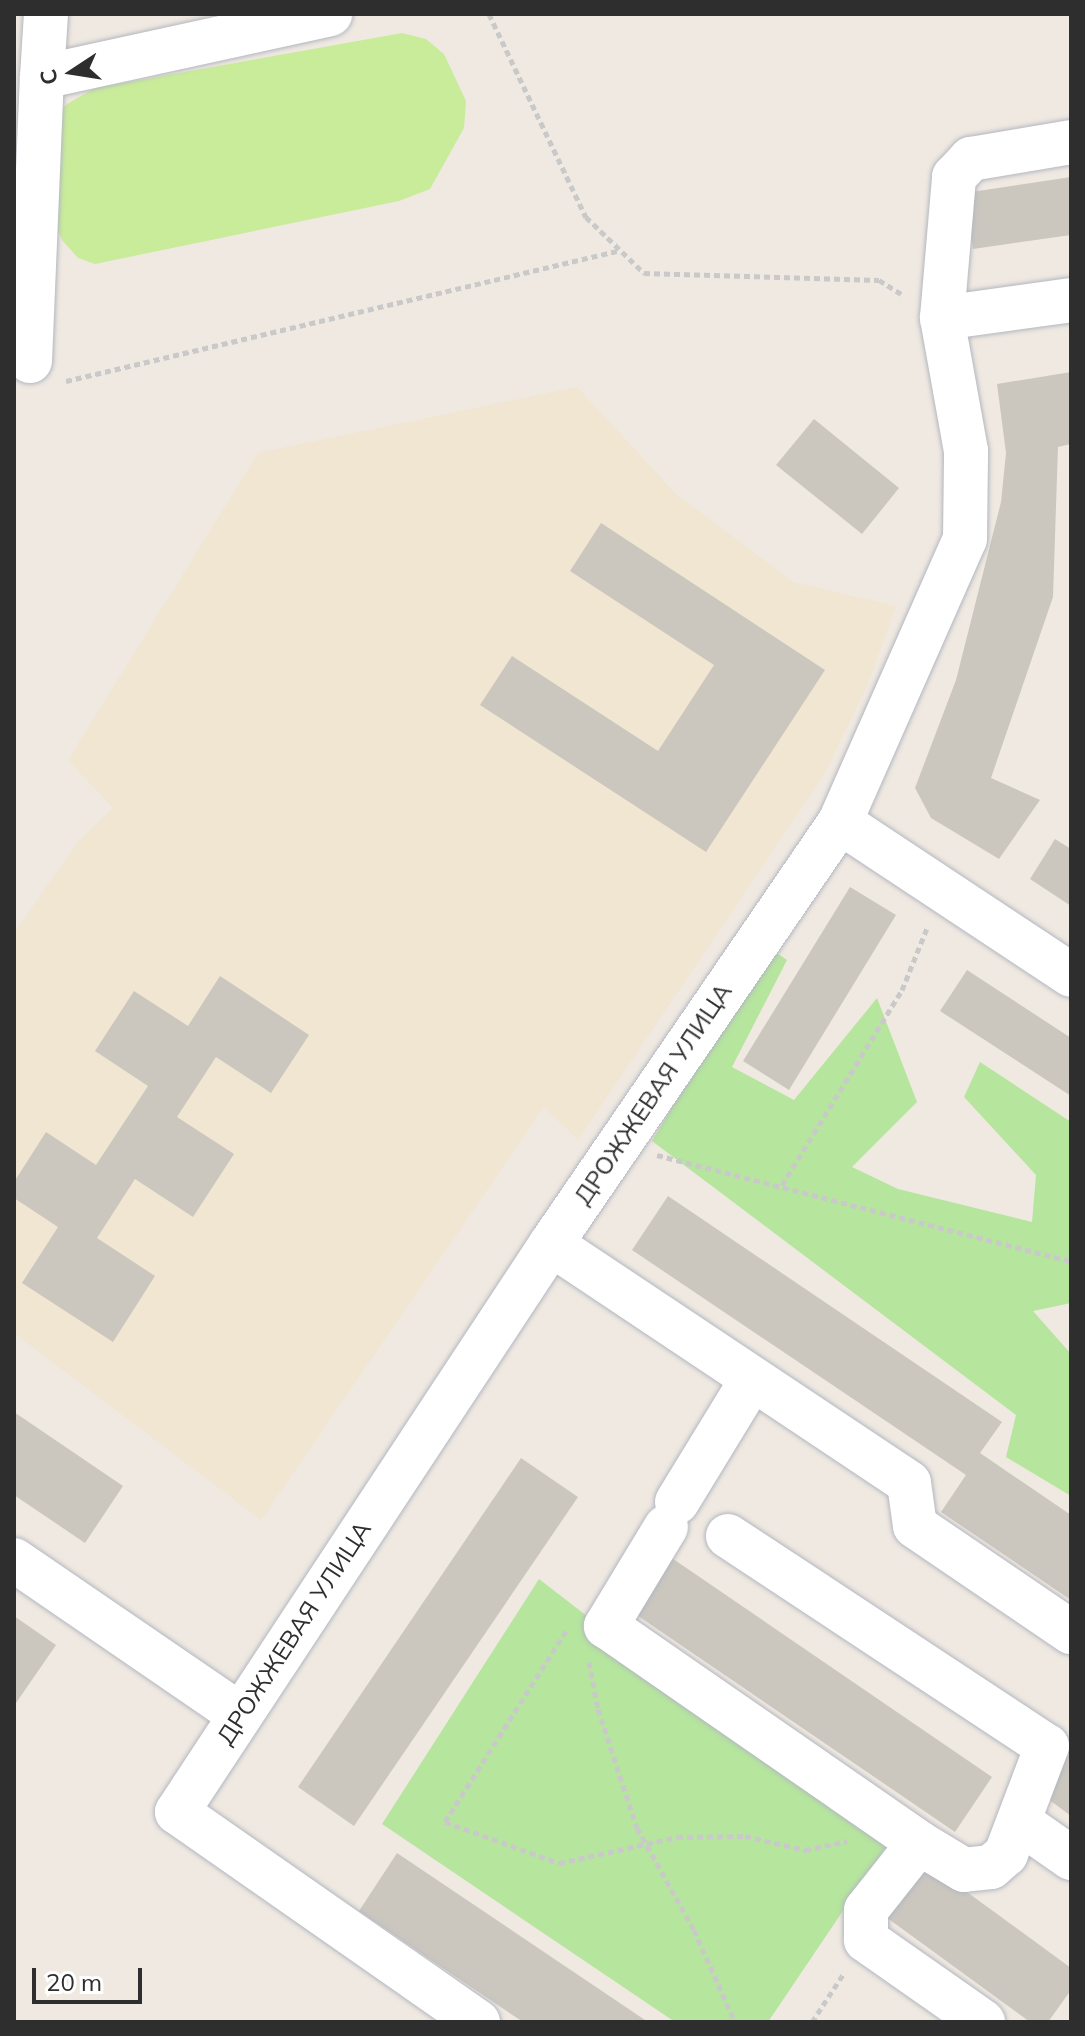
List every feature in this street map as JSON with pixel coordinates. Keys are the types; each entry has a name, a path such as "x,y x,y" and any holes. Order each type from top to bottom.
{"street":[{"path":"46,14 42,77 46,371"},
{"path":"42,77 330,14"},
{"name":"ДРОЖЖЕВАЯ УЛИЦА","path":"478,2022 177,1812 551,1244 840,822 965,539 966,451 942,318 954,177 971,159 1071,142"},
{"path":"942,318 1071,300"},
{"path":"840,822 1071,975"},
{"path":"551,1244 909,1483 915,1526 1071,1632"},
{"path":"728,1536 1047,1746 1026,1794 1021,1823 1006,1854 991,1867 964,1870 919,1843 606,1626 752,1379"},
{"path":"14,1560 240,1715"},
{"path":"1021,1823 1071,1858"},
{"path":"919,1843 866,1910 866,1940 983,2022"}],"path":[{"path":"489,14 586,217 644,273 879,280 942,318"},
{"path":"46,371 621,250"},
{"path":"782,1185 902,990 943,890"},
{"path":"618,1146 782,1185 1071,1261"},
{"path":"587,1652 598,1709 645,1842 694,1930 735,2022"},
{"path":"445,1822 559,1863 645,1842 745,1836 805,1850 859,1839"},
{"path":"812,2022 866,1940"}],"shaded area":[{"path":"577,387 677,495 793,582 896,606 868,684 824,775 578,1140 544,1107 261,1520 14,1333 14,933 78,842 113,808 68,760 258,453"}],"green space":[{"path":"402,33 426,39 444,54 466,101 464,128 430,189 399,201 95,264 78,258 62,240 50,211 41,130 67,104 95,88"},
{"path":"768,947 787,960 732,1067 794,1100 877,998 917,1102 852,1167 898,1189 1032,1222 1036,1175 964,1097 980,1062 1071,1122 1071,1303 1033,1311 1071,1354 1071,1496 1006,1457 1016,1415 652,1141"},
{"path":"539,1579 886,1847 768,2022 675,2022 382,1824"}],"building":[{"path":"1071,177 1071,235 973,249 965,193"},
{"path":"1071,372 1071,444 1058,447 1053,597 991,778 1040,800 999,859 931,818 915,788 956,680 1001,502 1006,453 997,384"},
{"path":"814,419 899,488 862,534 776,465"},
{"path":"601,523 825,670 706,852 480,705 512,656 658,751 714,665 570,571"},
{"path":"1055,839 1071,849 1071,906 1030,879"},
{"path":"850,887 896,915 789,1090 743,1061"},
{"path":"967,970 1071,1038 1071,1096 940,1011"},
{"path":"220,976 309,1035 271,1093 216,1057 177,1117 234,1154 193,1217 135,1179 97,1238 155,1276 113,1342 22,1283 58,1227 14,1198 14,1182 46,1132 96,1165 148,1086 95,1051 134,991 188,1026"},
{"path":"668,1196 1002,1422 980,1453 1071,1515 1071,1600 941,1512 966,1475 632,1250"},
{"path":"14,1412 123,1486 85,1543 14,1495"},
{"path":"521,1458 578,1497 354,1826 298,1787"},
{"path":"663,1552 992,1777 955,1832 625,1607"},
{"path":"14,1616 56,1645 14,1706"},
{"path":"1071,1743 1071,1816 1036,1790"},
{"path":"397,1853 648,2022 523,2022 359,1911"},
{"path":"919,1857 1071,1968 1071,1990 1048,2022 1030,2022 879,1912"}]}
